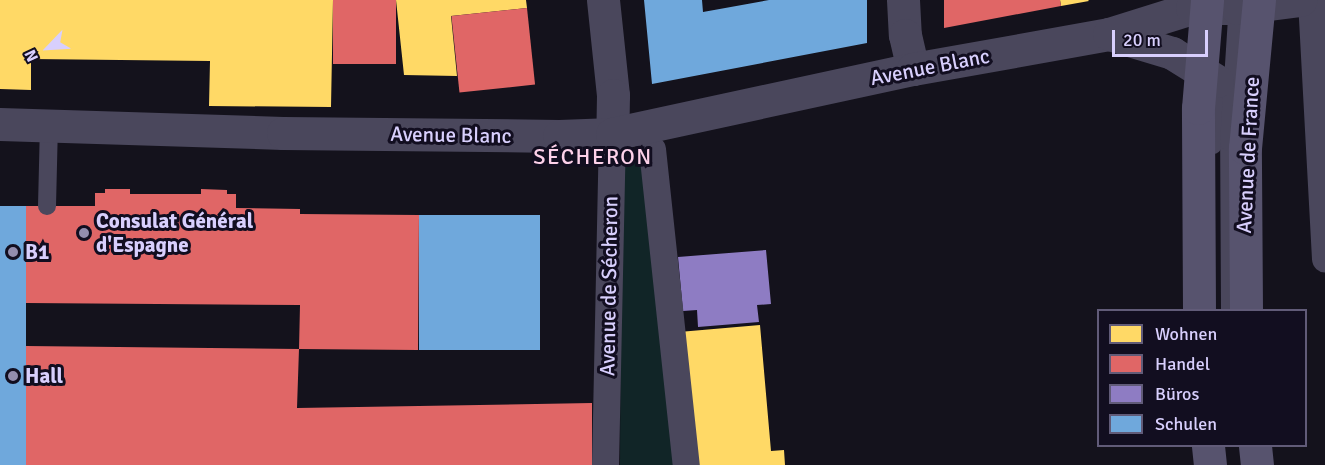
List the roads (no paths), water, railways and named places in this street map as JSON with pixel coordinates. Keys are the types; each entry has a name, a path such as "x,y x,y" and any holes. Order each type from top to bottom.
{"main road":[{"path":"1199,309 1198,119 1231,4"},
{"name":"Avenue de France","path":"1231,4 1245,148 1246,309"},
{"path":"1208,447 1210,465"},
{"path":"1255,447 1257,465"}],"street":[{"name":"Avenue de Sécheron","path":"603,0 613,95 605,465"},
{"path":"903,0 905,34 913,69"},
{"name":"Avenue Blanc","path":"0,124 283,134 547,136 612,134 913,69 1109,34 1174,13 1231,4 1300,0"},
{"path":"1311,0 1325,259"},
{"name":"Avenue Blanc","path":"1109,34 1156,47 1209,76"},
{"path":"651,149 686,465"}],"lane":[{"path":"1230,309 1231,4"},
{"path":"1209,76 1215,309"},
{"path":"47,206 49,125"},
{"path":"1224,447 1226,465"},
{"path":"1239,447 1241,465"}],"place":[{"name":"Consulat Général d'Espagne","path":"84,233"},
{"name":"B1","path":"13,252"},
{"name":"Hall","path":"13,376"}],"district":[{"name":"SÉCHERON","path":"593,157"}]}
